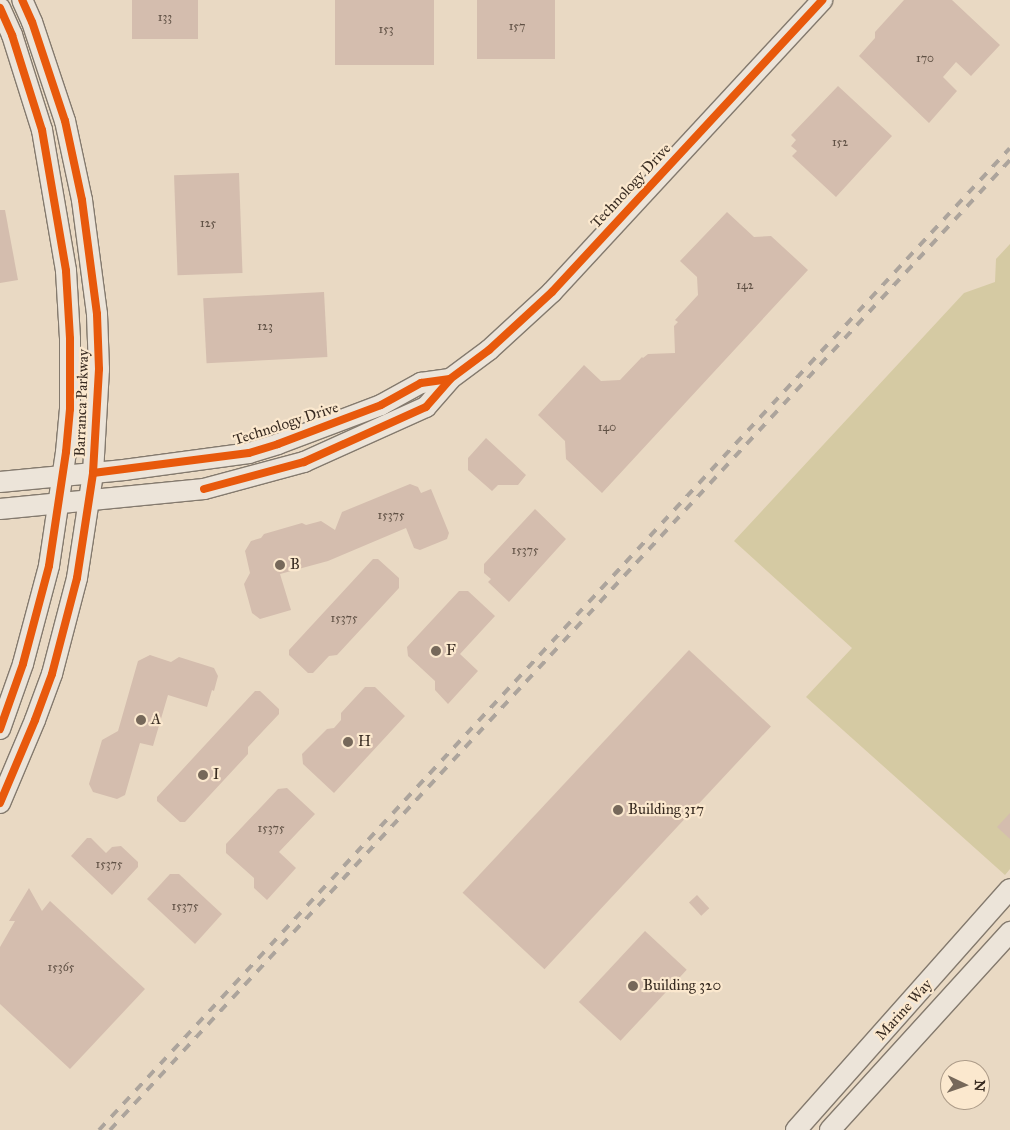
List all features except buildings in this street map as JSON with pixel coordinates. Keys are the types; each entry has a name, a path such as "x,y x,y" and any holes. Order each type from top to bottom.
{"main road":[{"name":"Barranca Parkway","path":"0,803 36,720 52,674 77,578 90,501 100,369 98,323 82,200 65,121 32,22 22,0"},
{"name":"Technology Drive","path":"0,509 204,489 304,462 426,407 450,379 489,350 552,292 822,0"},
{"name":"Barranca Parkway","path":"0,8 12,35 42,130 66,271 70,339 70,383 63,476 49,566 35,622 0,729"},
{"name":"Technology Drive","path":"0,482 93,473 249,453 381,405 421,383 450,379"},
{"name":"Marine Way","path":"796,1130 1010,889"},
{"name":"Marine Way","path":"830,1130 1010,932"}],"shaded area":[{"path":"1010,244 1010,869 1005,875 806,697 852,648 734,541 964,293 995,282 996,259"}],"railway":[{"path":"99,1130 1010,148"},
{"path":"110,1130 1010,160"}],"cycle path":[{"path":"0,803 52,674 77,578 93,473 99,369 97,314 82,200 65,121 32,22 22,0"},
{"path":"204,489 304,462 426,407 450,379 489,350 552,292 822,0"},
{"path":"0,8 12,35 42,130 66,271 70,339 70,409 66,452 49,566 23,664 0,729"},
{"path":"93,473 249,453 381,405 421,383 450,379"}],"place":[{"name":"B","path":"280,565"},
{"name":"F","path":"436,651"},
{"name":"A","path":"141,720"},
{"name":"H","path":"348,742"},
{"name":"I","path":"203,775"},
{"name":"Building 317","path":"618,810"},
{"name":"Building 320","path":"633,986"}]}
